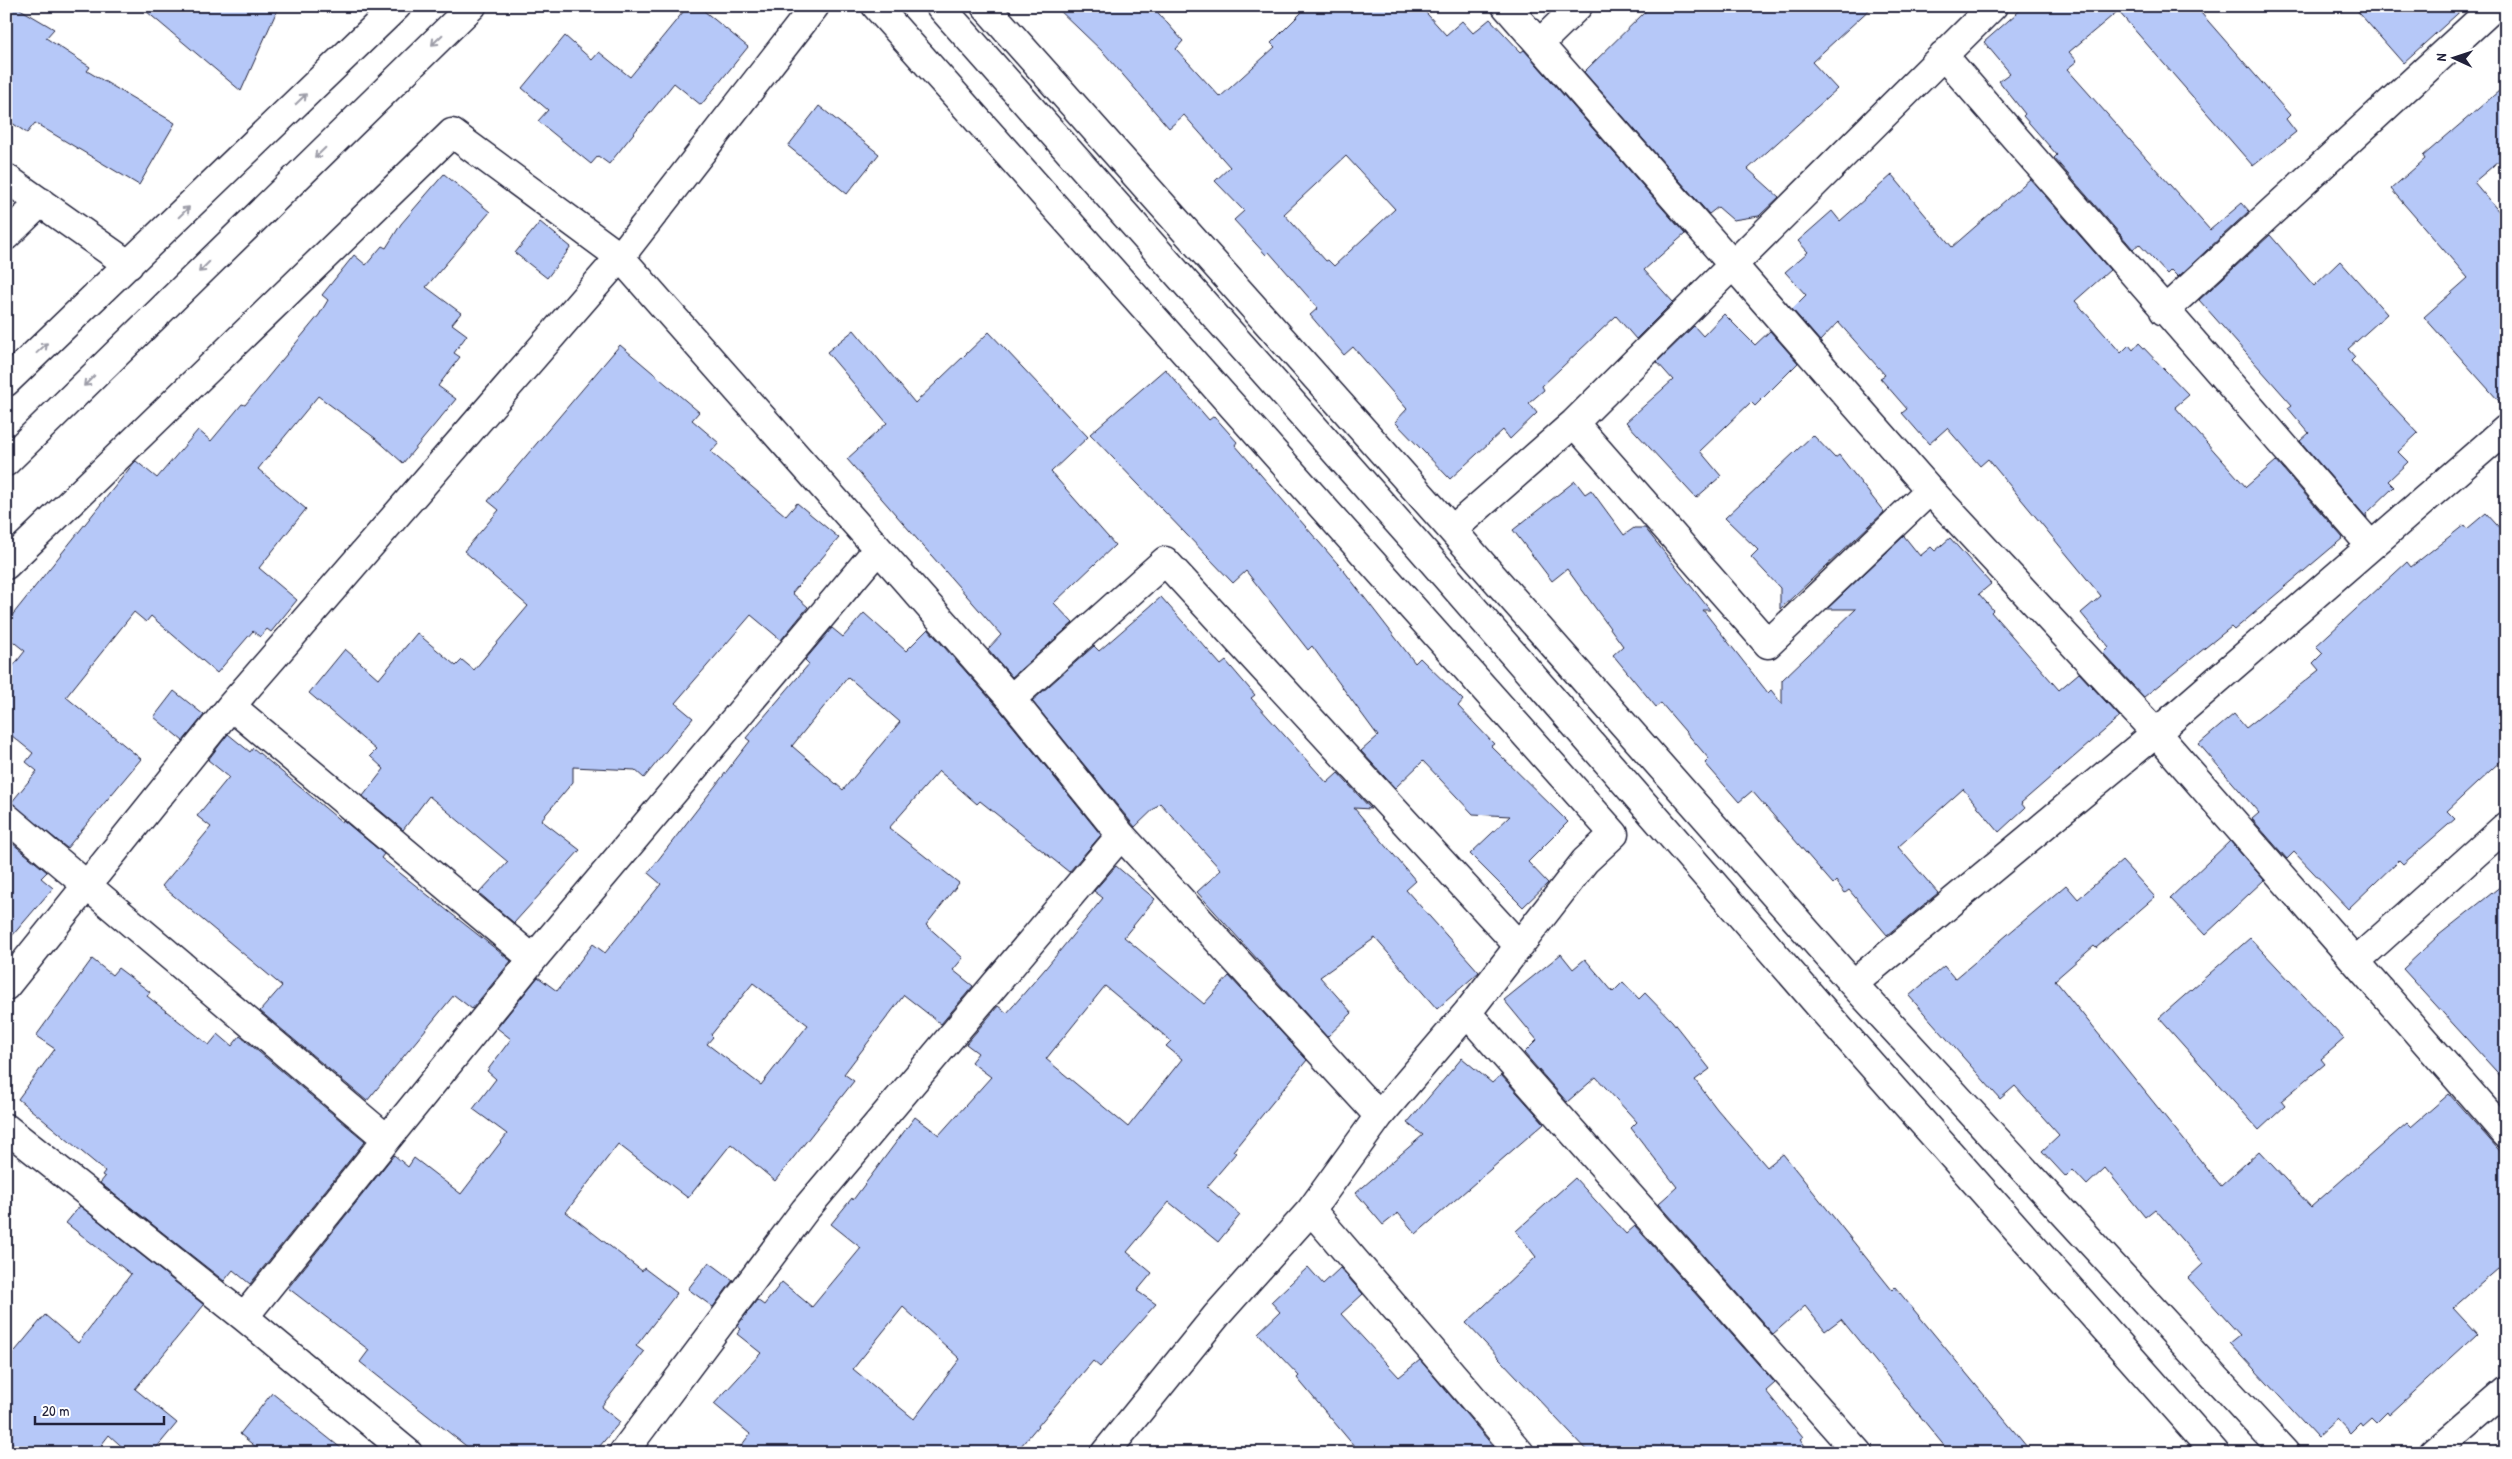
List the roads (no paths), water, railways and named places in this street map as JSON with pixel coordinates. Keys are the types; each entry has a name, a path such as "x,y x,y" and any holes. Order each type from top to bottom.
{"street":[{"path":"6,382 130,265 396,6"},
{"path":"6,462 472,6"},
{"path":"6,986 86,884 231,706 620,257 815,6"},
{"path":"876,6 1614,834 1585,861 1518,945 1467,1014 1379,1116 1311,1210 1217,1316 1105,1453"},
{"path":"940,6 1440,570 1824,1011 2215,1453"},
{"path":"985,6 1853,984 2285,1453"},
{"path":"1506,6 1930,490 2156,733 2506,1134"},
{"path":"1540,43 1578,6"},
{"path":"1452,530 1574,424 1993,6"},
{"path":"2164,311 2495,6"},
{"path":"1943,55 2164,311 2371,546"},
{"path":"6,565 452,132 620,257 877,550 1011,699 1121,835 1379,1116"},
{"path":"6,178 130,265"},
{"path":"6,236 40,202"},
{"path":"1574,424 1768,644 1930,490"},
{"path":"1853,984 2156,733 2506,429"},
{"path":"244,1317 533,959 877,550"},
{"path":"1011,699 1165,561 1518,945"},
{"path":"231,706 533,959"},
{"path":"6,817 387,1139"},
{"path":"2356,961 2506,826"},
{"path":"623,1453 805,1210 1121,835"},
{"path":"1467,1014 1858,1453"},
{"path":"6,1128 244,1317 408,1453"},
{"path":"1311,1210 1520,1453"},
{"path":"2434,1453 2506,1391"}]}
